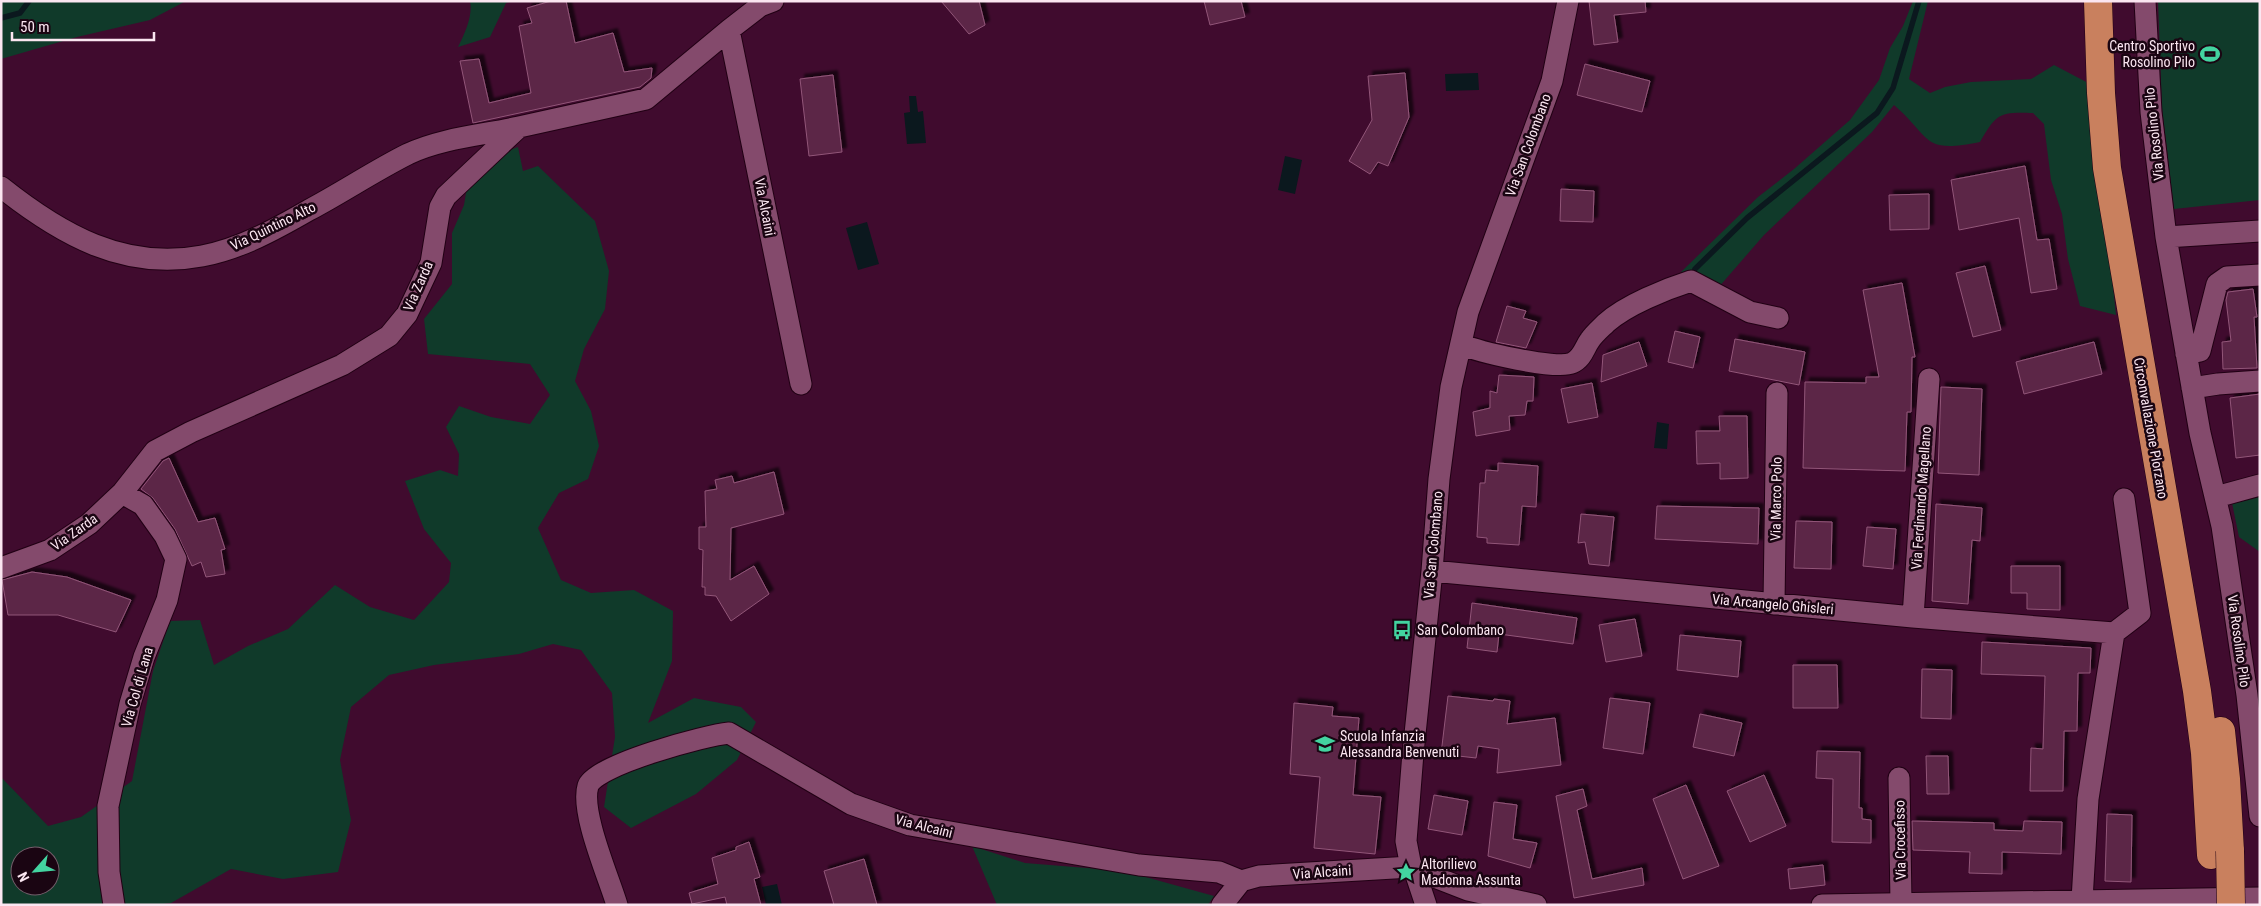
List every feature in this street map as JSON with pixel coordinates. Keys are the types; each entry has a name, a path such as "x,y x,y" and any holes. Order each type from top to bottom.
{"highway":[{"name":"Circonvallazione Plorzano","path":"2098,1 2101,93 2107,168 2197,691 2220,853"},
{"name":"Circonvallazione Plorzano","path":"2115,1 2118,90 2137,245 2214,679 2226,779 2220,853"},
{"path":"2212,905 2220,853"},
{"path":"2220,853 2231,905"}],"street":[{"path":"519,127 646,100 729,30 760,6 773,1"},
{"name":"Via San Colombano","path":"1413,868 1406,841 1439,479 1448,405 1471,303 1552,81 1568,1"},
{"name":"Via Rosolino Pilo","path":"2145,1 2151,112 2166,237 2192,388 2216,497 2247,695 2260,816"},
{"name":"Via Alcaini","path":"729,30 801,384"},
{"name":"Via Quintino Alto","path":"1,187 27,208 52,224 101,249 138,258 202,257 234,248 264,234 410,153 439,144 519,127"},
{"name":"Via Zarda","path":"1,568 50,550 89,524 122,493 155,451 191,432 342,365 389,336 407,314 431,263 440,206 446,196 519,127"},
{"path":"2166,237 2260,232"},
{"path":"2186,354 2200,351 2217,284 2227,277 2260,275"},
{"path":"1461,344 1473,349 1557,366 1572,363 1583,355 1590,340 1608,322 1631,307 1674,286 1691,281 1750,312 1778,318"},
{"name":"Via Ferdinando Magellano","path":"1913,617 1929,379"},
{"path":"2192,388 2260,381"},
{"name":"Via Marco Polo","path":"1774,604 1777,393"},
{"path":"2216,497 2260,485"},
{"name":"Via Col di Lana","path":"114,905 109,872 108,806 133,694 144,657 167,600 176,560 165,536 143,505 122,493"},
{"path":"2079,901 2088,799 2114,633 2140,613 2124,499"},
{"name":"Via Arcangelo Ghisleri","path":"1432,571 1913,617 2114,633"},
{"name":"Via Alcaini","path":"617,905 589,816 588,785 594,778 605,771 663,748 729,733 851,804 910,824 1139,865 1219,872 1241,881 1259,876 1413,868"},
{"name":"Via Crocefisso","path":"1899,778 1900,903"},
{"path":"1413,868 1426,905"},
{"path":"1413,868 1468,890 1536,905"},
{"path":"1222,905 1241,881"},
{"path":"1822,905 2260,898"}],"green space":[{"path":"1,1 186,1 150,20 77,37 1,59"},
{"path":"470,1 512,1 506,3 490,37 458,47 466,30 471,7"},
{"path":"1913,1 1928,1 1909,79 1930,93 1945,87 1971,82 2031,79 2054,65 2092,85 2116,315 2080,306 2068,259 2062,214 2051,180 2044,124 2033,113 2013,113 2000,116 1991,125 1980,142 1947,146 1929,140 1894,105 1872,132 1764,235 1718,288 1681,272 1758,197 1794,169 1850,120 1879,80 1890,48 1903,26"},
{"name":"Centro Sportivo Rosolino Pilo","path":"2158,1 2260,1 2260,200 2174,209 2162,108"},
{"path":"518,147 523,171 538,166 595,221 609,271 605,309 584,349 575,381 591,411 599,446 588,479 559,493 538,528 561,580 591,593 634,590 673,611 672,661 648,723 694,698 741,707 756,722 737,760 696,794 631,828 604,807 615,737 612,693 581,650 553,644 519,654 434,665 389,675 351,707 340,760 351,820 338,872 283,879 231,869 171,903 155,905 1,905 1,777 48,826 81,817 132,781 153,671 170,621 200,620 214,665 248,646 288,629 335,585 370,607 414,620 449,582 451,563 424,529 405,481 440,470 458,476 459,454 446,427 459,406 491,417 530,424 550,395 530,364 428,354 424,319 452,284 452,233 464,205 471,163"},
{"path":"2260,495 2260,552 2239,537 2232,503"},
{"path":"972,846 1025,863 1124,871 1214,896 1208,905 997,905"}],"shaded area":[{"path":"1478,73 1479,90 1446,91 1445,74"},
{"path":"909,96 916,96 918,112 923,111 926,143 907,144 904,113 910,112"},
{"path":"1285,156 1302,160 1295,194 1278,190"},
{"path":"867,222 879,264 858,270 846,228"},
{"path":"1657,422 1669,424 1667,449 1654,448"},
{"path":"777,884 782,905 766,905 762,887"}],"building":[{"path":"551,1 566,1 575,43 613,33 624,72 652,68 651,78 640,87 473,123 460,61 479,59 489,103 531,93 519,26 532,23 527,8"},
{"path":"941,1 979,1 985,25 969,34"},
{"path":"1204,1 1241,1 1245,17 1210,25"},
{"path":"1589,1 1645,1 1646,12 1614,15 1618,42 1594,45"},
{"path":"1585,64 1650,81 1642,112 1577,95"},
{"path":"1405,73 1409,117 1388,166 1378,162 1370,174 1349,161 1372,120 1368,76"},
{"path":"833,75 842,152 809,156 800,79"},
{"path":"2025,166 2037,240 2049,239 2057,289 2031,293 2019,218 1959,230 1951,180"},
{"path":"1561,189 1594,191 1593,222 1560,221"},
{"path":"1929,194 1929,229 1890,230 1889,195"},
{"path":"1985,266 2001,330 1973,337 1956,273"},
{"path":"1902,283 1915,357 1912,357 1911,412 1907,412 1905,471 1803,468 1805,382 1866,383 1866,377 1879,377 1863,290"},
{"path":"2253,289 2257,317 2254,317 2257,368 2223,369 2222,342 2231,341 2226,300 2228,292"},
{"path":"1507,306 1526,311 1523,318 1537,322 1526,348 1496,342"},
{"path":"1675,331 1700,337 1693,368 1668,362"},
{"path":"1735,339 1805,352 1799,385 1729,371"},
{"path":"1639,342 1647,366 1601,382 1603,355"},
{"path":"2094,342 2102,374 2024,394 2016,362"},
{"path":"1499,375 1534,377 1533,401 1527,401 1525,415 1509,416 1510,430 1476,436 1473,412 1490,408 1490,391 1497,393"},
{"path":"1592,383 1598,417 1568,423 1561,389"},
{"path":"1941,387 1982,389 1979,475 1938,473"},
{"path":"2260,394 2260,455 2236,458 2230,398"},
{"path":"1719,416 1747,416 1748,478 1720,479 1720,463 1697,464 1696,431 1720,431"},
{"path":"169,458 198,522 215,518 225,549 221,550 225,574 206,577 201,562 192,566 175,529 153,498 141,489 163,461"},
{"path":"1498,463 1538,466 1536,507 1522,506 1519,545 1487,543 1487,538 1477,537 1480,483 1485,483 1486,470 1498,471"},
{"path":"774,472 784,514 731,528 730,580 754,566 769,594 731,621 716,596 705,595 705,587 702,587 703,550 699,549 699,527 706,527 705,491 717,489 715,480 732,476 734,483"},
{"path":"1936,504 1982,508 1980,541 1972,540 1968,604 1932,601"},
{"path":"1657,506 1759,508 1758,544 1655,539"},
{"path":"1581,514 1614,517 1609,566 1589,564 1585,542 1578,543"},
{"path":"1796,521 1832,522 1831,569 1794,568"},
{"path":"1867,527 1896,529 1893,569 1863,566"},
{"path":"2011,566 2060,566 2060,610 2027,609 2027,593 2011,593"},
{"path":"32,572 67,577 131,600 116,632 58,615 8,615 2,580"},
{"path":"1472,603 1577,618 1573,644 1499,634 1497,652 1467,648"},
{"path":"1635,619 1642,656 1606,662 1599,625"},
{"path":"1680,635 1741,641 1738,677 1677,670"},
{"path":"1982,642 2091,648 2090,673 2078,673 2077,731 2064,731 2063,791 2030,791 2031,748 2043,749 2045,676 1981,674"},
{"path":"1793,665 1837,665 1838,708 1793,708"},
{"path":"1922,669 1952,670 1951,719 1921,718"},
{"path":"1448,696 1510,701 1507,724 1555,718 1561,765 1497,773 1499,749 1478,746 1476,758 1441,754"},
{"path":"1610,698 1650,703 1643,754 1603,748"},
{"path":"1294,703 1333,707 1332,716 1359,718 1353,795 1381,797 1375,854 1314,848 1320,777 1290,774"},
{"path":"1700,714 1742,723 1734,756 1693,747"},
{"path":"1817,751 1860,752 1859,808 1862,808 1862,819 1871,820 1871,843 1832,842 1833,779 1816,778"},
{"path":"1926,756 1948,756 1949,794 1927,794"},
{"path":"1764,775 1786,826 1750,842 1727,791"},
{"path":"1686,785 1719,866 1683,879 1653,799"},
{"path":"1583,789 1587,806 1577,810 1592,879 1642,868 1644,885 1574,898 1556,796"},
{"path":"1434,795 1468,801 1462,835 1428,829"},
{"path":"1494,802 1517,805 1513,839 1537,843 1530,868 1488,856"},
{"path":"2107,814 2132,815 2131,882 2105,881"},
{"path":"1912,821 1994,823 1994,830 2023,831 2024,821 2062,822 2061,854 2002,852 2002,874 1969,873 1970,852 1913,850"},
{"path":"749,842 760,877 754,879 761,905 727,905 725,897 692,904 689,893 718,884 712,858 736,850 736,847"},
{"path":"864,859 877,905 834,905 824,871"},
{"path":"1823,865 1825,885 1790,889 1788,869"}],"waterway":[{"path":"1,18 20,13 29,1"},
{"path":"1695,269 1747,218 1877,113 1893,88 1919,1"}],"place":[{"name":"Centro Sportivo Rosolino Pilo","path":"2210,54"},
{"name":"San Colombano","path":"1402,630"},
{"name":"Scuola Infanzia Alessandra Benvenuti","path":"1325,744"},
{"name":"Altorilievo Madonna Assunta","path":"1406,872"}]}
